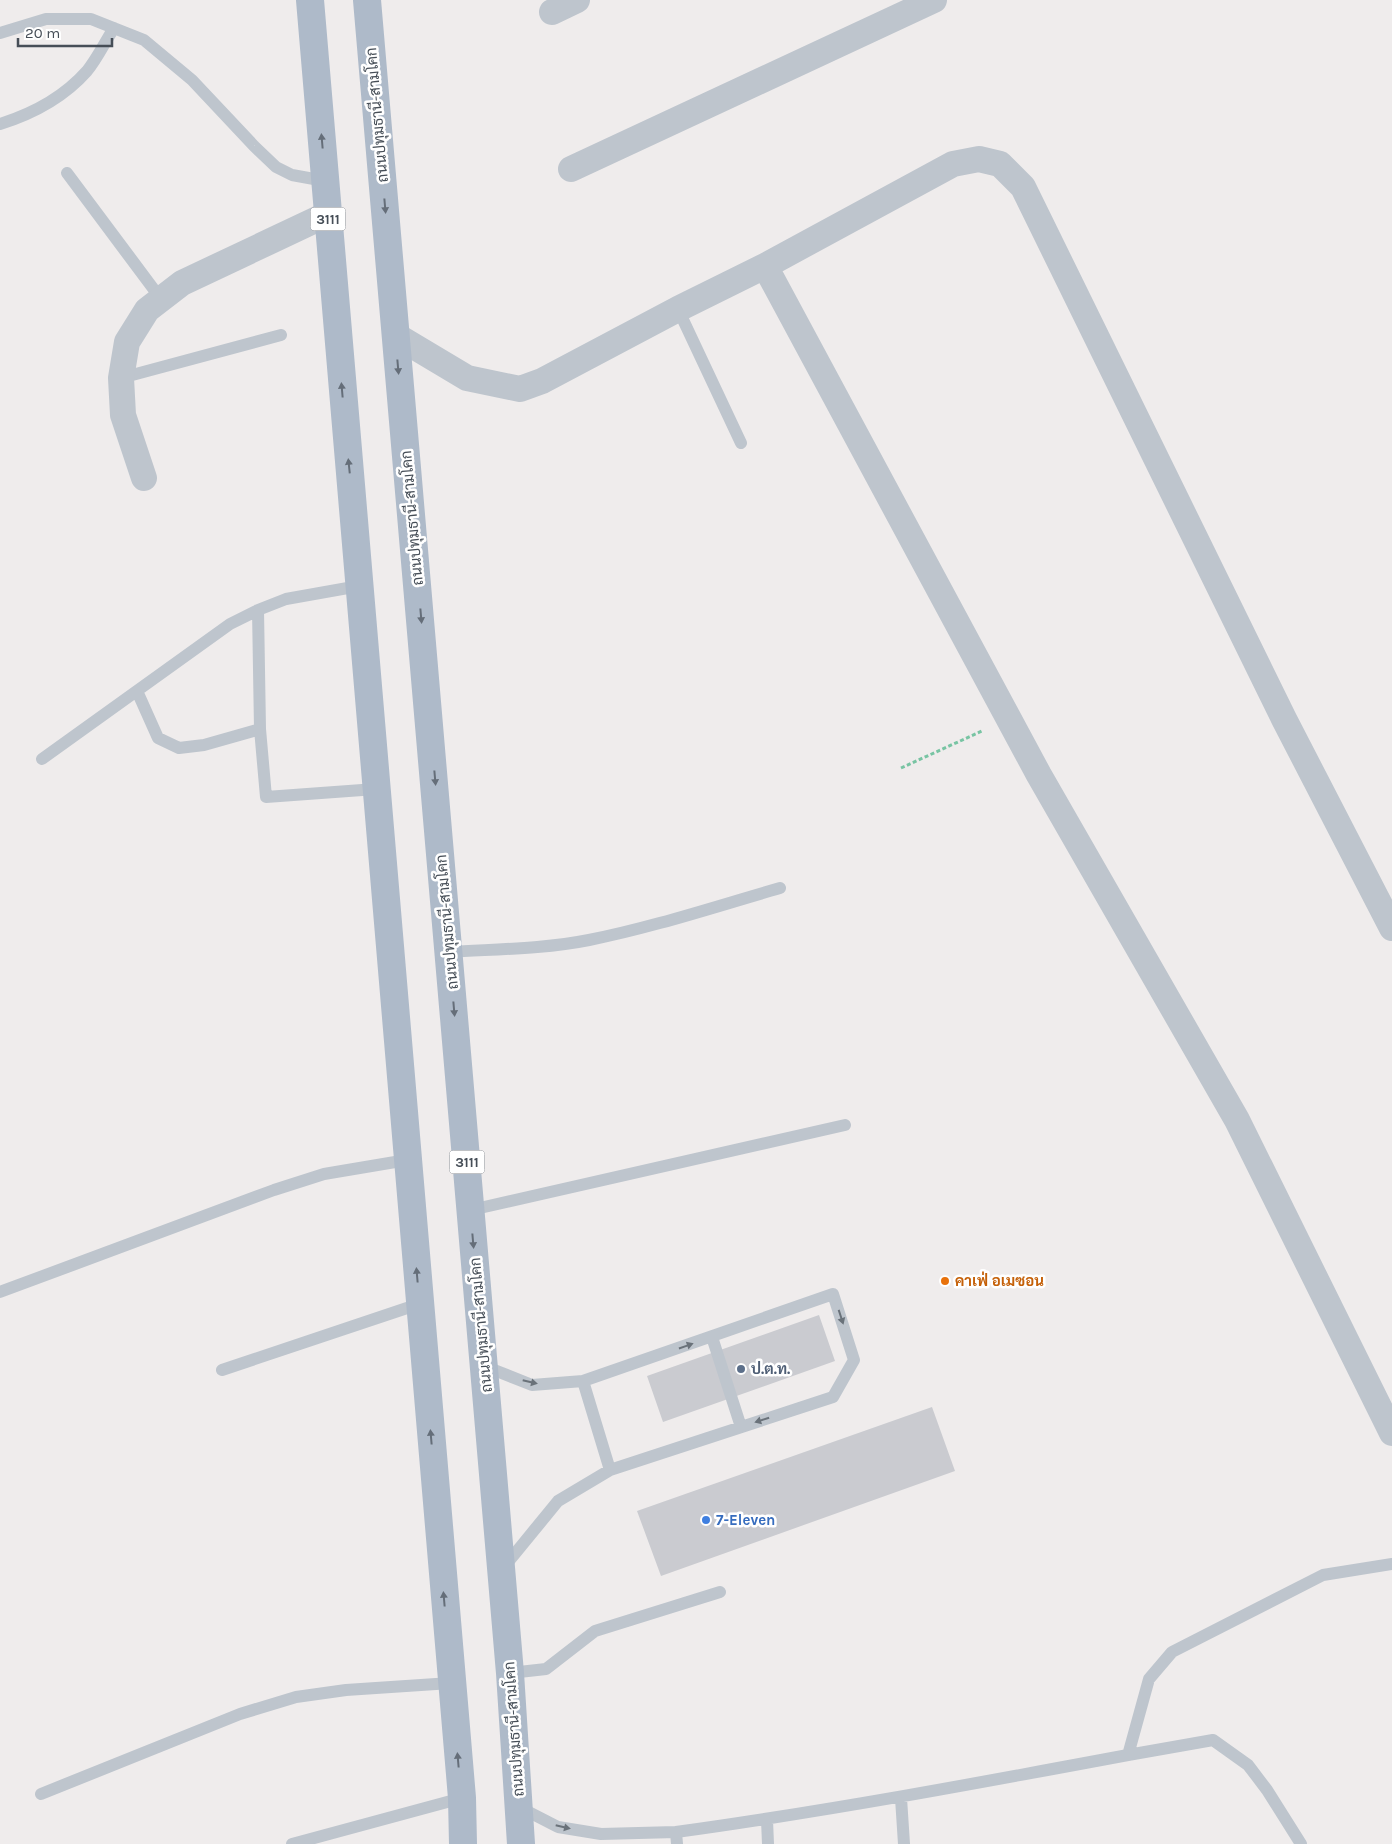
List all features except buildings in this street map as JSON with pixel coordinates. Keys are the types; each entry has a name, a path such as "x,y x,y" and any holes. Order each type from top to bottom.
{"main road":[{"name":"3111","path":"310,0 462,1798 463,1844"},
{"name":"ถนนปทุมธานี-สามโคก","path":"368,0 510,1673 521,1844"}],"street":[{"path":"552,12 577,0"},
{"path":"571,169 897,8 934,0"},
{"path":"395,335 467,378 520,389 542,381 678,309 765,266 953,164 979,159 1000,164 1023,187 1284,719 1392,928"},
{"path":"144,478 123,416 121,378 127,342 147,310 182,284 328,214"},
{"path":"765,266 1039,775 1237,1120 1392,1432"}],"lane":[{"path":"0,33 46,19 91,19 144,40 192,80 276,167 292,175 325,181"},
{"path":"0,124 18,118 61,95 87,71 114,28"},
{"path":"67,173 161,299"},
{"path":"678,309 741,443"},
{"path":"121,378 281,335"},
{"path":"42,759 230,624 286,598 359,586"},
{"path":"258,610 260,730 266,797 376,790"},
{"path":"137,691 158,738 179,748 204,745 260,730"},
{"path":"449,952 548,946 588,940 648,927 780,888"},
{"path":"471,1210 845,1125"},
{"path":"0,1292 274,1190 356,1167 407,1160"},
{"path":"484,1366 532,1385 583,1381 833,1294 854,1360 833,1397 610,1470 558,1501 501,1570"},
{"path":"222,1370 419,1304"},
{"path":"712,1337 741,1427"},
{"path":"583,1381 610,1470"},
{"path":"1128,1755 1149,1680 1172,1652 1323,1575 1392,1564"},
{"path":"510,1673 546,1668 594,1631 720,1592"},
{"path":"41,1794 240,1714 296,1697 346,1690 452,1683"},
{"path":"519,1807 558,1827 601,1839 677,1838 767,1820 901,1798 1213,1740 1248,1764 1301,1844"},
{"path":"292,1844 462,1798"},
{"path":"901,1798 904,1844"},
{"path":"767,1820 768,1844"}],"path":[{"path":"901,768 1009,718"}],"place":[{"name":"คาเฟ่ อเมซอน","path":"945,1281"},
{"name":"ป.ต.ท.","path":"741,1369"},
{"name":"7-Eleven","path":"706,1520"}]}
